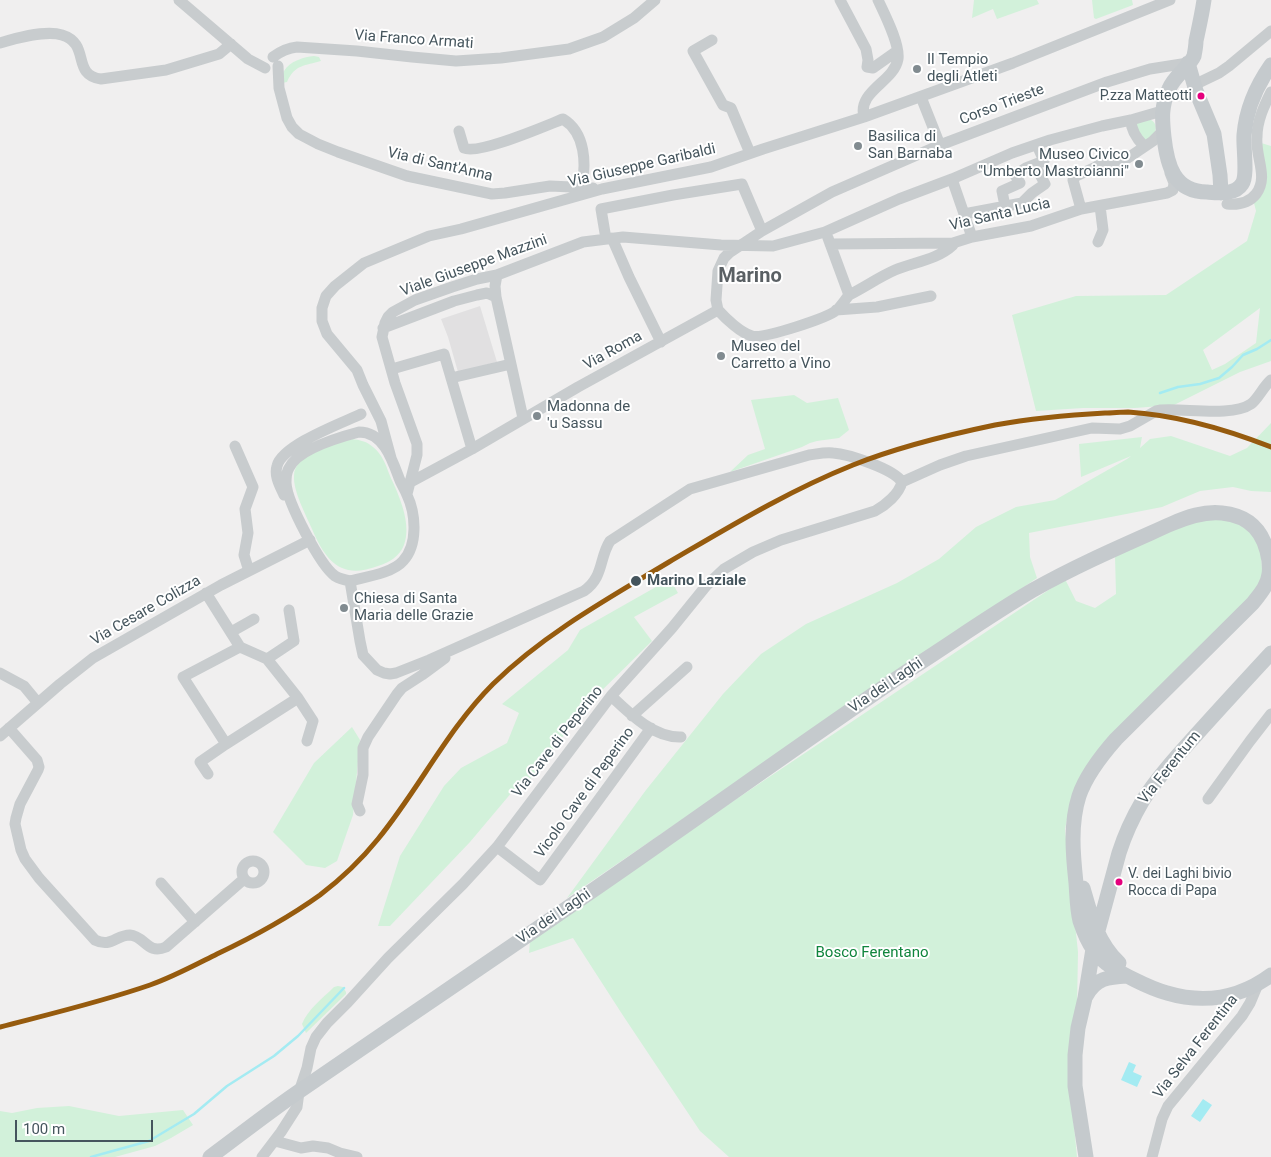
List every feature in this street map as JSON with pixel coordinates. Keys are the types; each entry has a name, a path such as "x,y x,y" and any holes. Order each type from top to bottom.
{"main road":[{"path":"1204,0 1194,57 1172,82 1166,95 1162,111 1160,135 1168,162 1178,181 1195,191 1224,198"},
{"path":"1188,63 1194,85 1214,134 1224,198"},
{"path":"1224,198 1240,187 1244,181 1244,140 1247,116 1255,95 1271,65"},
{"name":"Via dei Laghi","path":"210,1157 298,1092 609,880 870,697 1010,604 1081,564 1181,520 1212,512 1230,514 1242,519 1256,529 1265,543 1270,569 1269,576 1259,596 1248,609 1100,757 1085,783 1078,801 1074,825 1076,892 1080,921 1093,949 1107,964 1132,978 1166,993 1182,997 1200,998 1234,995 1249,989 1271,975"},
{"name":"Via Ferentum","path":"1085,998 1097,932 1119,852 1135,815 1151,788 1185,747 1271,653"},
{"name":"Via dei Laghi","path":"1074,857 1097,932 1107,951 1132,978"},
{"path":"1084,890 1093,894 1100,894 1111,883"},
{"path":"1105,903 1110,939 1119,963"},
{"path":"1080,921 1084,952 1085,998 1078,1028 1074,1071 1086,1157"},
{"path":"1085,998 1093,986 1103,979 1113,977 1132,978"}],"street":[{"path":"179,0 252,61 271,64"},
{"name":"Via Franco Armati","path":"271,64 306,48 456,61 501,58 569,49 603,37 634,18 655,0"},
{"path":"840,0 866,49 867,67 873,68 897,51"},
{"path":"864,118 863,107 866,100 890,75 898,59 896,43 878,0"},
{"name":"Via Giuseppe Garibaldi","path":"391,458 380,421 357,370 327,334 321,314 326,296 330,291 364,262 418,240 602,189 711,167 864,118 1021,60 1150,3 1170,0"},
{"path":"1194,85 1229,66 1271,31"},
{"path":"0,43 47,34 66,36 78,48 83,67 87,73 92,77 101,79 166,70 220,54 231,44"},
{"path":"712,40 693,51 724,106 731,108 750,153"},
{"name":"Corso Trieste","path":"739,246 838,188 940,145 1107,82 1150,69 1188,63"},
{"name":"Via di Sant'Anna","path":"271,64 287,118 292,127 297,133 338,152 392,172 492,194 550,186 602,189"},
{"path":"1224,198 1236,205 1248,201 1259,190 1262,179 1256,146 1258,127 1271,92"},
{"path":"921,97 940,145"},
{"path":"724,258 739,246 773,246 825,232 899,199 1012,153 1102,126 1162,111"},
{"path":"459,131 464,148 470,150 494,145 563,119 578,134 584,157 582,188"},
{"path":"1131,120 1133,131 1144,146"},
{"path":"1081,210 1074,178 1107,159 1113,168 1160,135"},
{"name":"Via Santa Lucia","path":"830,244 953,243 972,237 1031,226 1081,210 1167,194 1173,190 1174,184 1160,135"},
{"path":"1005,206 1002,191 1020,183 1015,175 1026,168 1044,161 1037,145"},
{"path":"964,214 1022,202 1045,184 1035,165"},
{"path":"952,179 972,237"},
{"path":"661,342 609,238 601,209 742,184 762,231"},
{"path":"1098,242 1102,230 1100,206"},
{"path":"825,232 849,295"},
{"name":"Viale Giuseppe Mazzini","path":"383,328 388,317 393,312 415,300 497,275 583,242 623,237 739,246"},
{"path":"836,310 849,295 896,270 934,258 950,248 953,243"},
{"path":"721,245 724,251 724,258 718,271 716,300 718,310 742,330 755,337 791,329 836,310 876,308 932,296"},
{"path":"497,275 496,297 524,418"},
{"name":"Viale Giuseppe Mazzini","path":"383,328 454,301 487,293 496,297"},
{"name":"Via Roma","path":"408,489 472,448 718,310"},
{"path":"361,414 298,444 283,455 276,469 277,479 307,541 331,572 338,578 350,581 400,565 407,556 414,537 413,516 408,489 417,455 417,444 395,383 382,337 383,328"},
{"path":"392,369 444,354 472,448"},
{"path":"451,378 511,364"},
{"name":"Via Cave di Peperino","path":"262,1157 297,1108 298,1092 307,1068 309,1054 316,1037 327,1023 497,847 611,696 672,628 706,586 724,569 746,555 781,540 875,511 896,493 902,482 932,468 966,456 1092,428 1120,429 1162,410 1220,411 1240,408 1253,403 1262,389 1271,380"},
{"path":"307,541 286,482 288,469 294,461 316,446 359,432 374,435 391,458 398,476 408,489"},
{"path":"235,446 253,487 245,509 248,533 244,555 250,571"},
{"path":"350,581 363,655 376,670 384,673 396,673 584,591 596,580 600,572 606,547 610,541 690,489 809,455 826,453 864,461 896,476 902,482"},
{"path":"398,476 407,473 414,467"},
{"name":"Via Cesare Colizza","path":"0,736 93,658 206,594 307,541"},
{"path":"206,594 240,647 268,659 298,698 313,721 307,741"},
{"path":"268,659 294,641 289,610"},
{"path":"231,632 254,619"},
{"path":"226,744 183,677 240,647"},
{"path":"360,811 357,804 363,775 363,748 368,737 396,694 446,657 450,650"},
{"name":"Vicolo Cave di Peperino","path":"632,716 687,667"},
{"path":"0,672 24,686 38,703"},
{"name":"Vicolo Cave di Peperino","path":"611,696 632,716 651,728 670,738 681,737"},
{"path":"208,774 200,762 298,698"},
{"path":"1208,799 1271,714"},
{"path":"10,728 37,760 39,767 20,804 16,818 16,832 21,850 38,878 88,934 98,942 107,943 131,935 149,947 162,949 244,879"},
{"name":"Vicolo Cave di Peperino","path":"497,847 540,880 651,728"},
{"path":"161,883 195,922"},
{"name":"Via Selva Ferentina","path":"1152,1157 1162,1119 1168,1106 1242,1016 1258,984"},
{"path":"275,1141 301,1148 313,1146 328,1148 357,1157"}],"shaded area":[{"path":"480,306 497,362 458,372 441,319"}],"green space":[{"path":"974,0 1037,0 1039,4 997,19 993,9 972,18"},
{"path":"1092,0 1132,0 1133,5 1096,19 1094,18"},
{"path":"314,56 319,57 321,61 297,69 287,82 282,83 283,72 293,62"},
{"path":"1149,119 1153,121 1156,129 1152,136 1143,142 1134,126 1136,123"},
{"path":"1258,142 1271,146 1271,361 1240,372 1174,405 1036,411 1012,315 1076,296 1166,295 1247,241 1256,211 1253,199 1261,190","holes":["1260,308 1256,343 1225,364 1212,370 1203,350"]},
{"path":"794,395 807,403 838,398 849,430 839,438 810,443 730,472 748,455 765,449 751,400"},
{"path":"1271,423 1271,492 1251,491 1233,487 1200,491 1162,507 1029,533 1030,557 1037,578 567,898 646,790 723,694 761,654 806,624 897,583 939,559 976,527 1016,507 1055,500 1131,456 1081,477 1079,444 1142,437 1140,448 1150,439 1171,436 1230,456 1247,448"},
{"path":"352,439 368,443 381,456 400,501 406,528 404,545 394,559 365,570 354,571 337,565 323,551 300,503 294,482 296,468 301,461 316,451"},
{"name":"Bosco Ferentano","path":"1228,517 1251,531 1260,540 1263,584 1072,796 1065,829 1078,952 1077,1007 1068,1063 1077,1157 729,1157 700,1131 573,938 529,953 530,941 563,915 1065,579 1076,601 1095,608 1116,594 1115,556 1184,522"},
{"path":"670,579 678,593 634,617 652,641 587,705 528,782 523,779 470,842 390,926 378,926 400,856 444,786 461,768 507,743 519,713 502,704 568,650 580,630"},
{"path":"352,727 360,740 353,815 337,861 325,868 306,865 273,832 314,763"},
{"path":"334,987 343,987 346,994 306,1033 302,1024 308,1013"},
{"path":"69,1106 119,1116 183,1110 193,1125 155,1146 115,1157 0,1157 0,1111 12,1113 37,1108"}],"water":[{"path":"1129,1062 1136,1065 1133,1072 1142,1076 1137,1087 1121,1080"},
{"path":"1203,1099 1212,1105 1200,1122 1191,1116"}],"waterway":[{"path":"1160,393 1219,378 1243,355 1271,340"},
{"path":"91,1157 149,1141 194,1114 227,1086 274,1056 298,1036 344,988"}],"transit line":[{"path":"0,1027 94,1002 159,982 257,934 308,903 343,876 371,847 393,820 461,721 493,684 513,666 555,633 623,589 759,510 829,475 887,453 959,433 1023,420 1091,414 1128,412 1165,416 1236,434 1271,447"}],"place":[{"name":"Il Tempio degli Atleti","path":"917,69"},
{"name":"P.zza Matteotti","path":"1201,96"},
{"name":"Basilica di San Barnaba","path":"858,146"},
{"name":"Museo Civico \"Umberto Mastroianni\"","path":"1139,164"},
{"name":"Museo del Carretto a Vino","path":"721,356"},
{"name":"Madonna de 'u Sassu","path":"537,416"},
{"name":"Marino Laziale","path":"636,581"},
{"name":"Chiesa di Santa Maria delle Grazie","path":"344,608"},
{"name":"V. dei Laghi bivio Rocca di Papa","path":"1119,882"}],"district":[{"name":"Marino","path":"750,277"}]}
